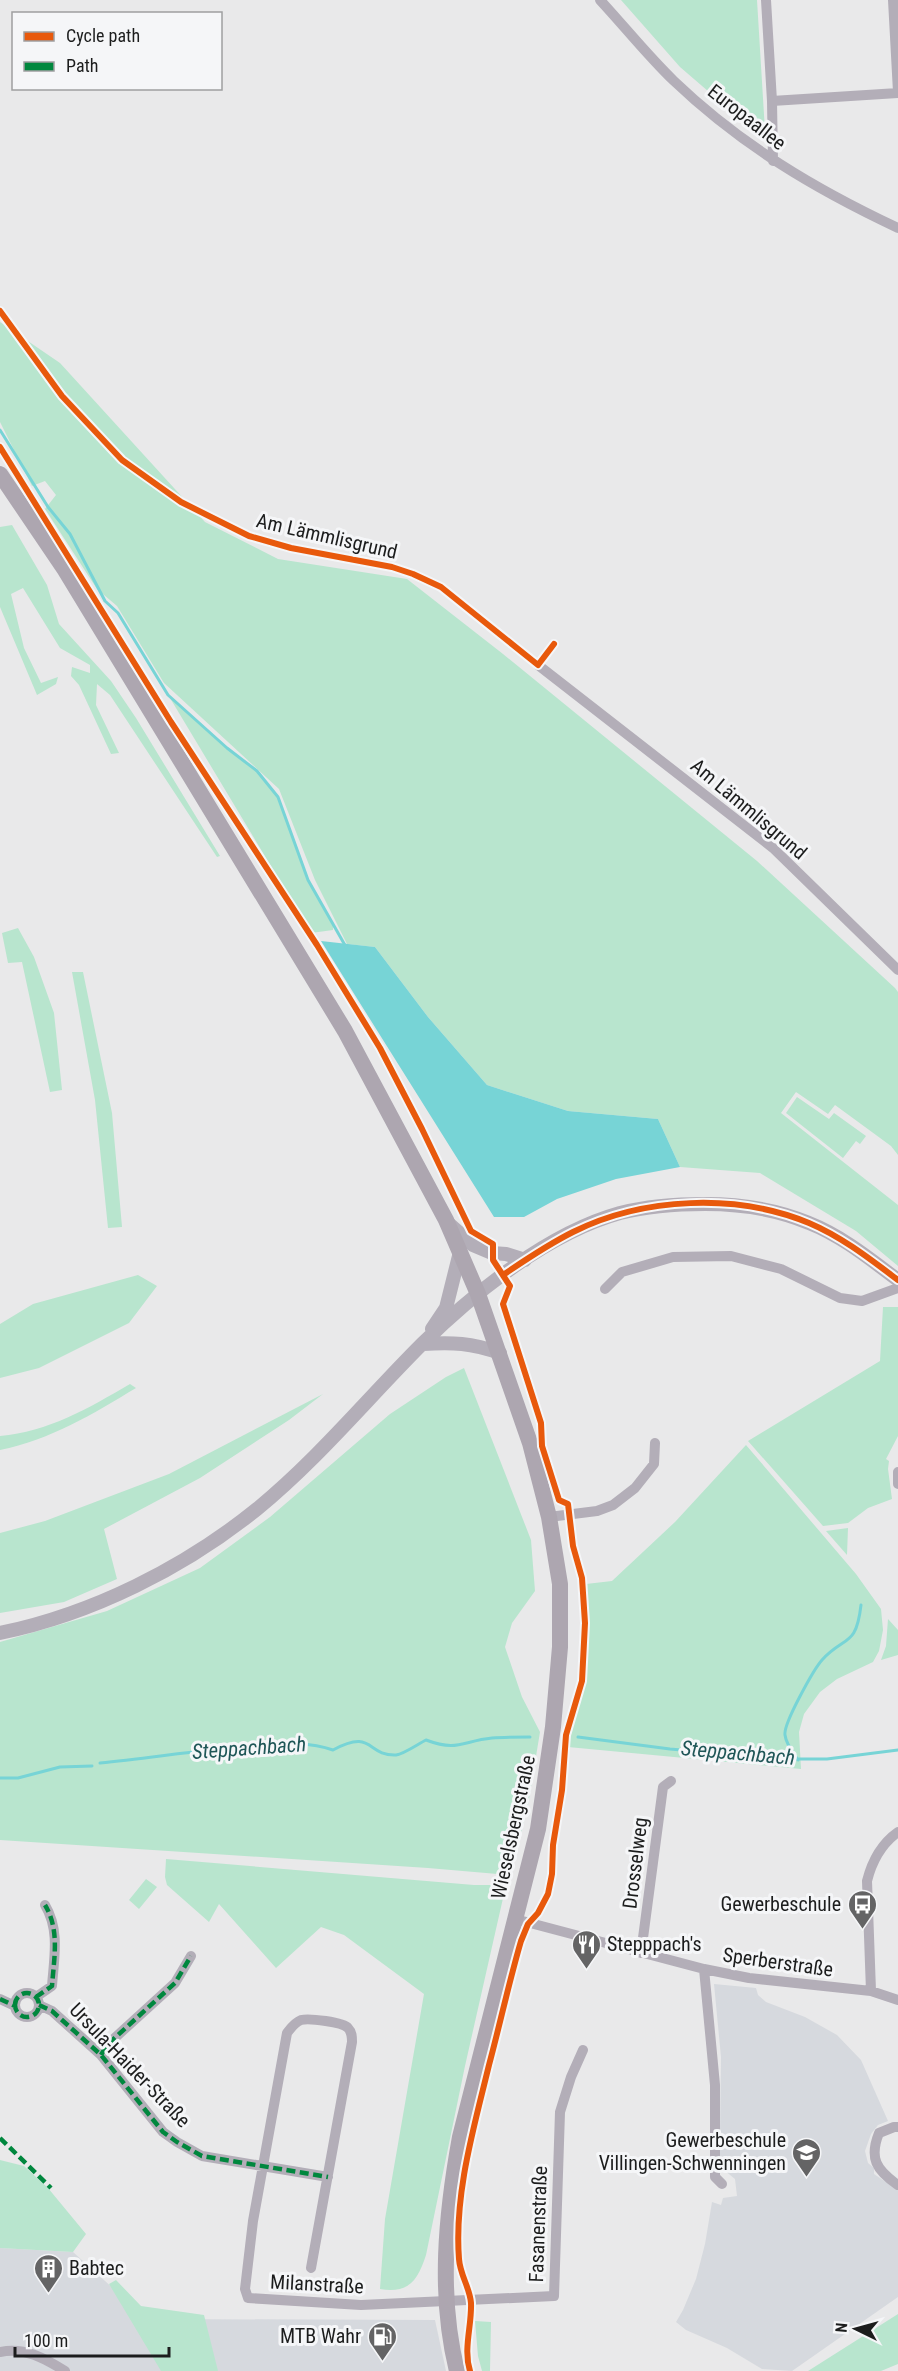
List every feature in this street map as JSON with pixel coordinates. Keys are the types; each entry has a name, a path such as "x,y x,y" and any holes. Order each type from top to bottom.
{"main road":[{"name":"Wieselsbergstraße","path":"0,474 65,570 313,977 351,1042 446,1220 478,1294 500,1353 530,1443 549,1517 560,1584 560,1647 549,1759 538,1829 460,2137 452,2184 447,2239 446,2303 457,2371"}],"street":[{"name":"Europaallee","path":"600,0 676,83 739,136 773,161 851,206 898,228"},
{"path":"766,0 773,161"},
{"path":"772,101 898,92 893,0"},
{"name":"Am Lämmlisgrund","path":"538,665 773,848 898,970"},
{"path":"0,1633 82,1609 159,1575 255,1511 302,1471 423,1344 478,1294 525,1260 574,1231 619,1214 669,1204 733,1204 768,1210 808,1223 860,1251 898,1280"},
{"path":"446,1220 473,1245 492,1253 506,1254 525,1260"},
{"path":"423,1344 446,1308 460,1252"},
{"path":"605,1289 622,1272 673,1257 731,1256 781,1269 840,1298 862,1301 898,1288"},
{"path":"423,1344 455,1342 475,1344 500,1353"},
{"path":"549,1517 597,1511 613,1505 635,1488 654,1464 655,1443"},
{"path":"898,1472 898,1484"},
{"name":"Drosselweg","path":"641,1953 663,1787 670,1781"},
{"path":"871,1991 867,1881 880,1849 898,1832"},
{"path":"0,1999 15,2006 21,2016 29,2017 36,2013 37,2001 52,1986 55,1936 53,1918 45,1905"},
{"name":"Sperberstraße","path":"515,1919 704,1969 757,1979 871,1991 898,2000"},
{"path":"101,2055 107,2045 176,1983 191,1956"},
{"path":"704,1969 715,2085 715,2177 722,2184"},
{"path":"15,2006 22,1994 30,1993 37,2001"},
{"name":"Ursula-Haider-Straße","path":"37,2001 52,2011 101,2055 163,2132 202,2156 265,2166"},
{"name":"Milanstraße","path":"311,2268 352,2034 347,2027 338,2022 303,2019 282,2031 265,2166 246,2270 245,2289 248,2298 361,2305 446,2303"},
{"name":"Fasanenstraße","path":"446,2303 554,2296 560,2112 583,2050"},
{"path":"898,2127 879,2133 872,2149 878,2167 898,2185"},
{"path":"265,2166 328,2177"},
{"path":"0,2352 27,2352 65,2371"}],"shaded area":[{"name":"Gewerbeschule Villingen-Schwenningen","path":"714,1984 756,1988 758,1995 766,2002 805,2017 837,2035 861,2060 888,2121 878,2125 871,2134 865,2151 868,2163 874,2168 874,2174 898,2190 898,2297 792,2371 762,2369 727,2348 686,2330 676,2322 696,2279 712,2202 721,2205 723,2198 737,2196 735,2179 724,2170 720,2163 720,2146 730,2143 729,2137 720,2132 721,2057"},
{"path":"0,2248 73,2252 147,2319 435,2320 446,2371 0,2371"}],"green space":[{"path":"621,0 757,0 765,131 759,135 680,67"},
{"path":"0,322 60,363 205,522 278,559 407,579 503,654 757,861 895,988 898,992 898,1155 891,1146 835,1105 828,1114 796,1092 781,1113 898,1205 898,1266 856,1231 760,1173 680,1167 658,1119 568,1111 487,1085 428,1017 375,947 347,944 315,880 279,789 164,683 117,606 97,589 45,509 56,495 45,481 32,486 0,422"},
{"path":"12,525 47,585 59,624 111,681 220,856 217,857 110,695 97,684 96,705 119,753 111,754 79,685 71,676 72,667 90,673 90,665 60,648 23,588 11,594 24,648 41,683 58,677 56,684 37,695 0,607 0,527"},
{"path":"167,693 227,748 257,771 278,796 308,880 333,924 333,930 311,933"},
{"path":"18,928 34,957 54,1013 62,1090 50,1092 22,962 8,963 2,933"},
{"path":"72,972 83,972 112,1113 122,1227 108,1228 95,1100"},
{"path":"797,1097 829,1119 834,1113 866,1136 860,1144 856,1141 843,1158 786,1113"},
{"path":"138,1275 157,1286 129,1323 39,1368 0,1378 0,1324 33,1304"},
{"path":"883,1307 898,1307 898,1436 886,1459 889,1461 892,1499 868,1508 848,1523 823,1526 748,1441 880,1361"},
{"path":"464,1368 531,1540 535,1591 512,1623 505,1647 522,1697 540,1732 527,1811 509,1875 0,1840 0,1642 107,1611 200,1568 270,1517 390,1414 446,1377"},
{"path":"130,1384 136,1388 71,1425 36,1440 0,1450 0,1436 35,1430 68,1418"},
{"path":"323,1394 289,1420 200,1478 104,1529 117,1579 64,1602 0,1613 0,1533 45,1521 169,1474"},
{"path":"746,1445 856,1574 881,1609 883,1630 879,1651 873,1662 837,1679 820,1692 804,1714 799,1732 801,1769 568,1747 584,1680 588,1616 586,1584 612,1581 675,1522"},
{"path":"848,1528 847,1555 826,1531"},
{"path":"888,1619 898,1630 898,1655 881,1660 886,1646"},
{"path":"166,1859 474,1885 506,1885 465,2066 426,2255 420,2272 405,2287 380,2289 385,2219 424,1994 344,1935 321,1927 276,1968 219,1904 209,1922 167,1885"},
{"path":"146,1879 157,1887 139,1909 129,1900"},
{"path":"0,2160 24,2166 48,2188 86,2234 73,2252 0,2248"},
{"path":"116,2280 141,2306 204,2315 218,2371 161,2371 109,2284"},
{"path":"898,2314 898,2364 881,2371 808,2371"},
{"path":"475,2321 491,2322 490,2371 482,2371 478,2356"}],"water":[{"path":"321,941 375,947 428,1017 487,1085 568,1111 658,1119 680,1167 616,1179 557,1199 524,1217 494,1217"}],"waterway":[{"path":"0,430 48,507 70,534 105,601 118,613 168,695 227,748 257,771 278,797 308,880 346,947"},
{"path":"798,1760 785,1735 789,1720 818,1665 830,1652 853,1635 861,1605"},
{"name":"Steppachbach","path":"100,1763 217,1749 275,1745 305,1744 333,1750 356,1742 363,1742 379,1752 396,1755 426,1740 446,1745 460,1745 482,1739 530,1737"},
{"name":"Steppachbach","path":"578,1737 670,1749 783,1759 827,1759 898,1750"},
{"name":"Steppachbach","path":"0,1778 18,1778 60,1767 92,1766"}],"marked path":[{"path":"36,1997 52,1986 55,1955 54,1934 53,1924 45,1905"},
{"path":"101,2055 107,2045 175,1983 191,1956"},
{"path":"27,1993 32,1994 38,2000 39,2005 38,2010 32,2016 27,2017 22,2016 16,2010 15,2005 16,2000 22,1994 27,1993"},
{"path":"0,1999 15,2006"},
{"path":"39,2005 52,2011 101,2055 163,2132 177,2142 202,2156 328,2177"},
{"path":"0,2138 51,2188"}],"cycle path":[{"path":"0,311 62,396 122,460 181,502 249,536 291,548 392,567 413,574 441,587 538,665 554,644"},
{"path":"0,447 171,722 317,945 380,1048 471,1231 493,1244 493,1260 510,1286 503,1304 541,1423 542,1446 559,1500 568,1504 573,1546 582,1578 585,1623 582,1681 566,1735 562,1790 548,1894 538,1913 528,1924 521,1941 477,2112 462,2185 459,2210 459,2259 471,2303 467,2354 470,2371"},
{"path":"503,1275 555,1242 600,1220 659,1206 721,1203 781,1213 809,1223 866,1256 898,1280"}],"place":[{"name":"Gewerbeschule","path":"862,1930"},
{"name":"Stepppach's","path":"586,1970"},
{"name":"Gewerbeschule Villingen-Schwenningen","path":"807,2178"},
{"name":"Babtec","path":"48,2294"},
{"name":"MTB Wahr","path":"382,2362"}]}
